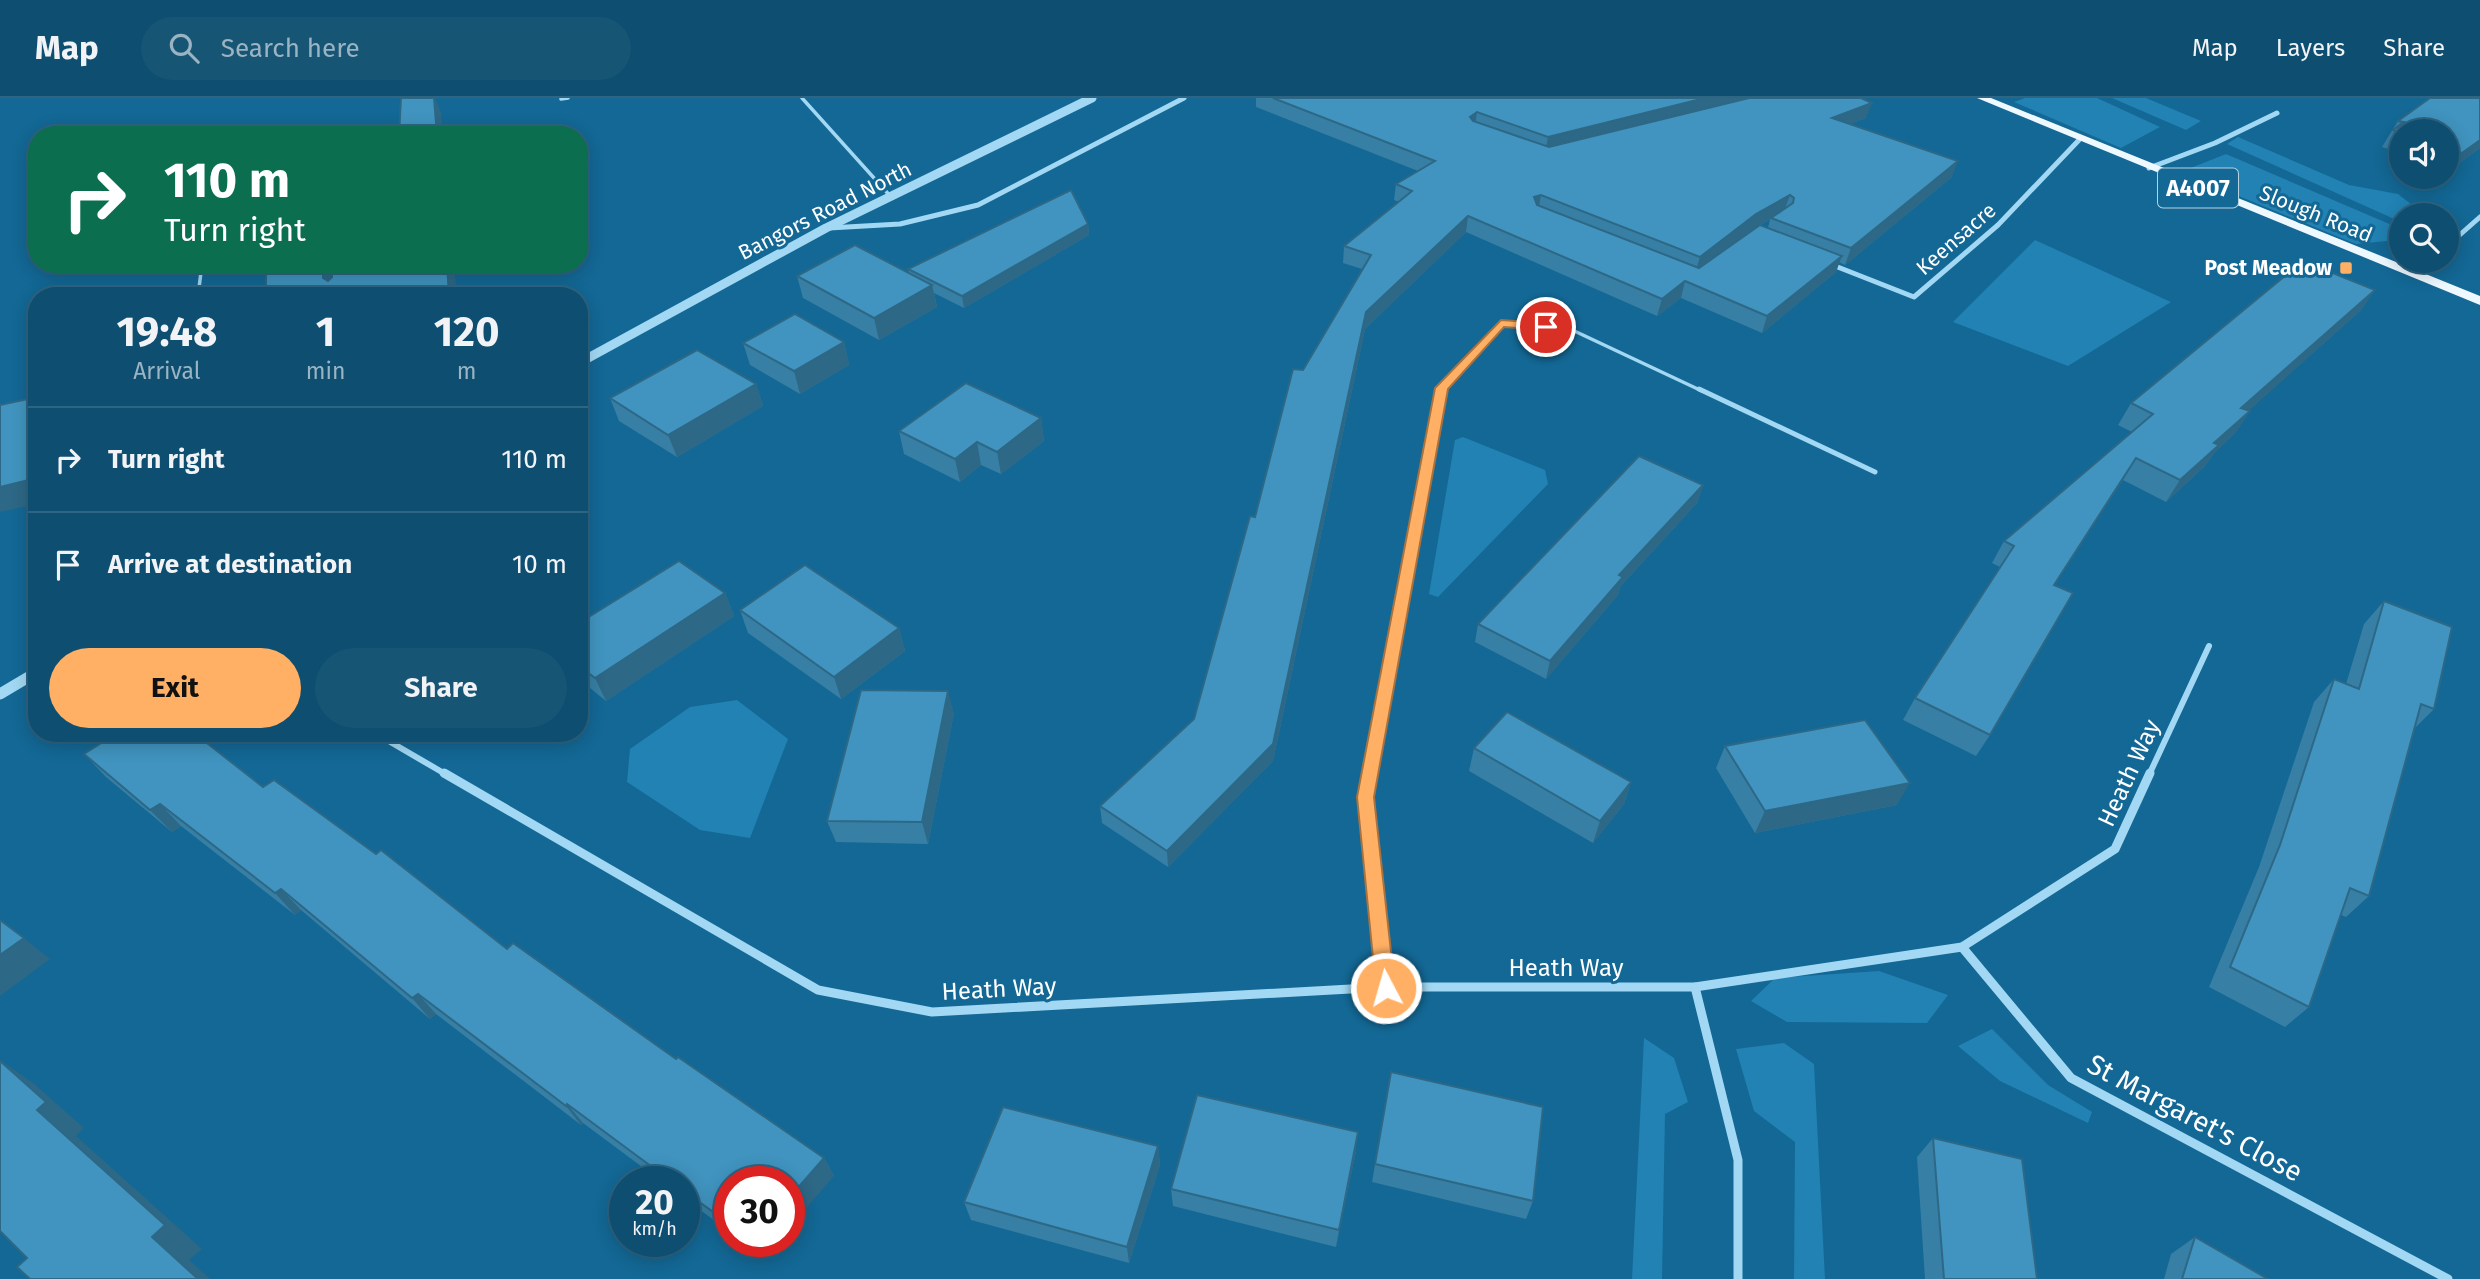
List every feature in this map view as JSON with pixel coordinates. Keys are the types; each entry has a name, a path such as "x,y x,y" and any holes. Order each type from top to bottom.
{"main road":[{"name":"Slough Road","path":"1982,98 2480,302"}],"street":[{"name":"Bangors Road North","path":"588,358 826,228 1092,98"},
{"path":"826,228 900,224 978,205 1184,98"},
{"path":"2149,168 2216,143 2277,113"},
{"name":"Keensacre","path":"1828,263 1914,297 1998,225 2079,140"},
{"path":"2459,236 2480,217"},
{"path":"1386,988 1366,797 1441,388 1501,323"},
{"name":"Heath Way","path":"391,742 818,990 932,1012 1386,988 1695,987 1962,947 2115,849 2209,646"},
{"path":"0,694 28,677"},
{"name":"St Margaret's Close","path":"1962,947 2071,1078 2448,1279"},
{"path":"1695,987 1738,1160 1738,1279"}],"lane":[{"path":"561,99 568,98"},
{"path":"802,98 892,198"},
{"path":"1501,323 1568,328 1875,472"}],"shaded area":[{"path":"2025,98 2097,98 2160,127 2121,148 2014,102"},
{"path":"2112,98 2146,98 2201,121 2186,130"},
{"path":"2238,137 2349,185 2398,194 2410,203 2389,203 2389,217 2227,144"},
{"path":"2226,154 2389,224 2389,241 2356,244 2190,176 2188,169"},
{"path":"2035,240 2171,302 2068,366 1953,322"},
{"path":"1463,437 1545,470 1548,484 1438,597 1429,594 1455,440"},
{"path":"737,700 788,739 750,838 700,830 627,782 630,749 690,707"},
{"path":"1879,971 1948,995 1927,1023 1787,1022 1751,1001 1775,978"},
{"path":"1992,1029 2048,1085 2092,1112 2088,1123 2000,1081 1958,1046"},
{"path":"1644,1038 1674,1058 1688,1102 1665,1114 1662,1279 1632,1279"},
{"path":"1784,1043 1814,1064 1825,1279 1794,1279 1795,1142 1754,1111 1736,1049"}],"building":[{"path":"401,98 434,98 436,126 399,126"},
{"path":"1273,98 1705,98 1548,137 1477,112 1470,117 1473,121 1549,147 1749,98 1861,98 1872,103 1832,118 1958,161 1851,248 1771,218 1793,203 1794,198 1790,195 1756,214 1700,257 1541,195 1534,197 1537,205 1699,268 1760,225 1842,256 1767,316 1685,281 1662,299 1468,216 1366,312 1273,744 1167,851 1100,806 1194,719 1250,516 1255,517 1293,369 1303,370 1371,255 1344,246 1412,191 1396,184 1435,161"},
{"path":"2430,98 2480,98 2480,140 2462,153 2459,152 2459,119 2401,119"},
{"path":"1071,190 1088,224 962,296 908,269"},
{"path":"855,245 932,285 874,318 797,276"},
{"path":"2303,261 2375,290 2241,408 2250,411 2214,443 2219,445 2180,480 2136,458 2054,585 2073,593 1990,735 1915,698 2014,546 2004,541 2153,414 2131,403"},
{"path":"266,273 323,273 323,278 328,281 332,273 448,273 448,287 266,287"},
{"path":"795,314 844,342 794,371 743,343"},
{"path":"697,350 756,384 668,435 610,398"},
{"path":"966,383 1041,418 997,452 977,442 955,459 899,431"},
{"path":"28,399 28,480 0,487 0,405"},
{"path":"1639,456 1703,485 1619,575 1623,577 1550,661 1478,624"},
{"path":"679,561 725,593 595,678 588,673 588,617"},
{"path":"805,565 899,628 834,677 740,610"},
{"path":"2384,601 2452,627 2434,709 2421,704 2369,896 2350,888 2309,1007 2230,967 2280,845 2334,679 2359,689"},
{"path":"861,690 948,691 922,822 827,821"},
{"path":"1507,712 1631,782 1600,821 1474,748"},
{"path":"1865,720 1910,783 1765,811 1725,746"},
{"path":"103,742 206,742 263,787 274,780 376,854 381,850 507,949 513,943 676,1059 678,1057 824,1158 805,1180 805,1166 714,1166 714,1213 700,1202 700,1166 651,1166 567,1104 566,1106 418,994 412,998 281,889 275,893 160,804 150,810 84,754"},
{"path":"0,920 24,938 0,955"},
{"path":"0,1061 46,1102 37,1110 165,1225 152,1237 198,1279 30,1279 17,1267 27,1258 0,1231"},
{"path":"1391,1072 1543,1107 1533,1201 1375,1164"},
{"path":"1197,1095 1358,1132 1339,1230 1171,1189"},
{"path":"1003,1107 1158,1146 1127,1247 964,1202"},
{"path":"1933,1138 2022,1159 2037,1279 1944,1279"},
{"path":"2195,1237 2268,1279 2182,1279"}],"place":[{"name":"Post Meadow","path":"2346,268"}],"route":[{"path":"1386,988 1366,797 1441,388 1501,323 1546,327"}]}
